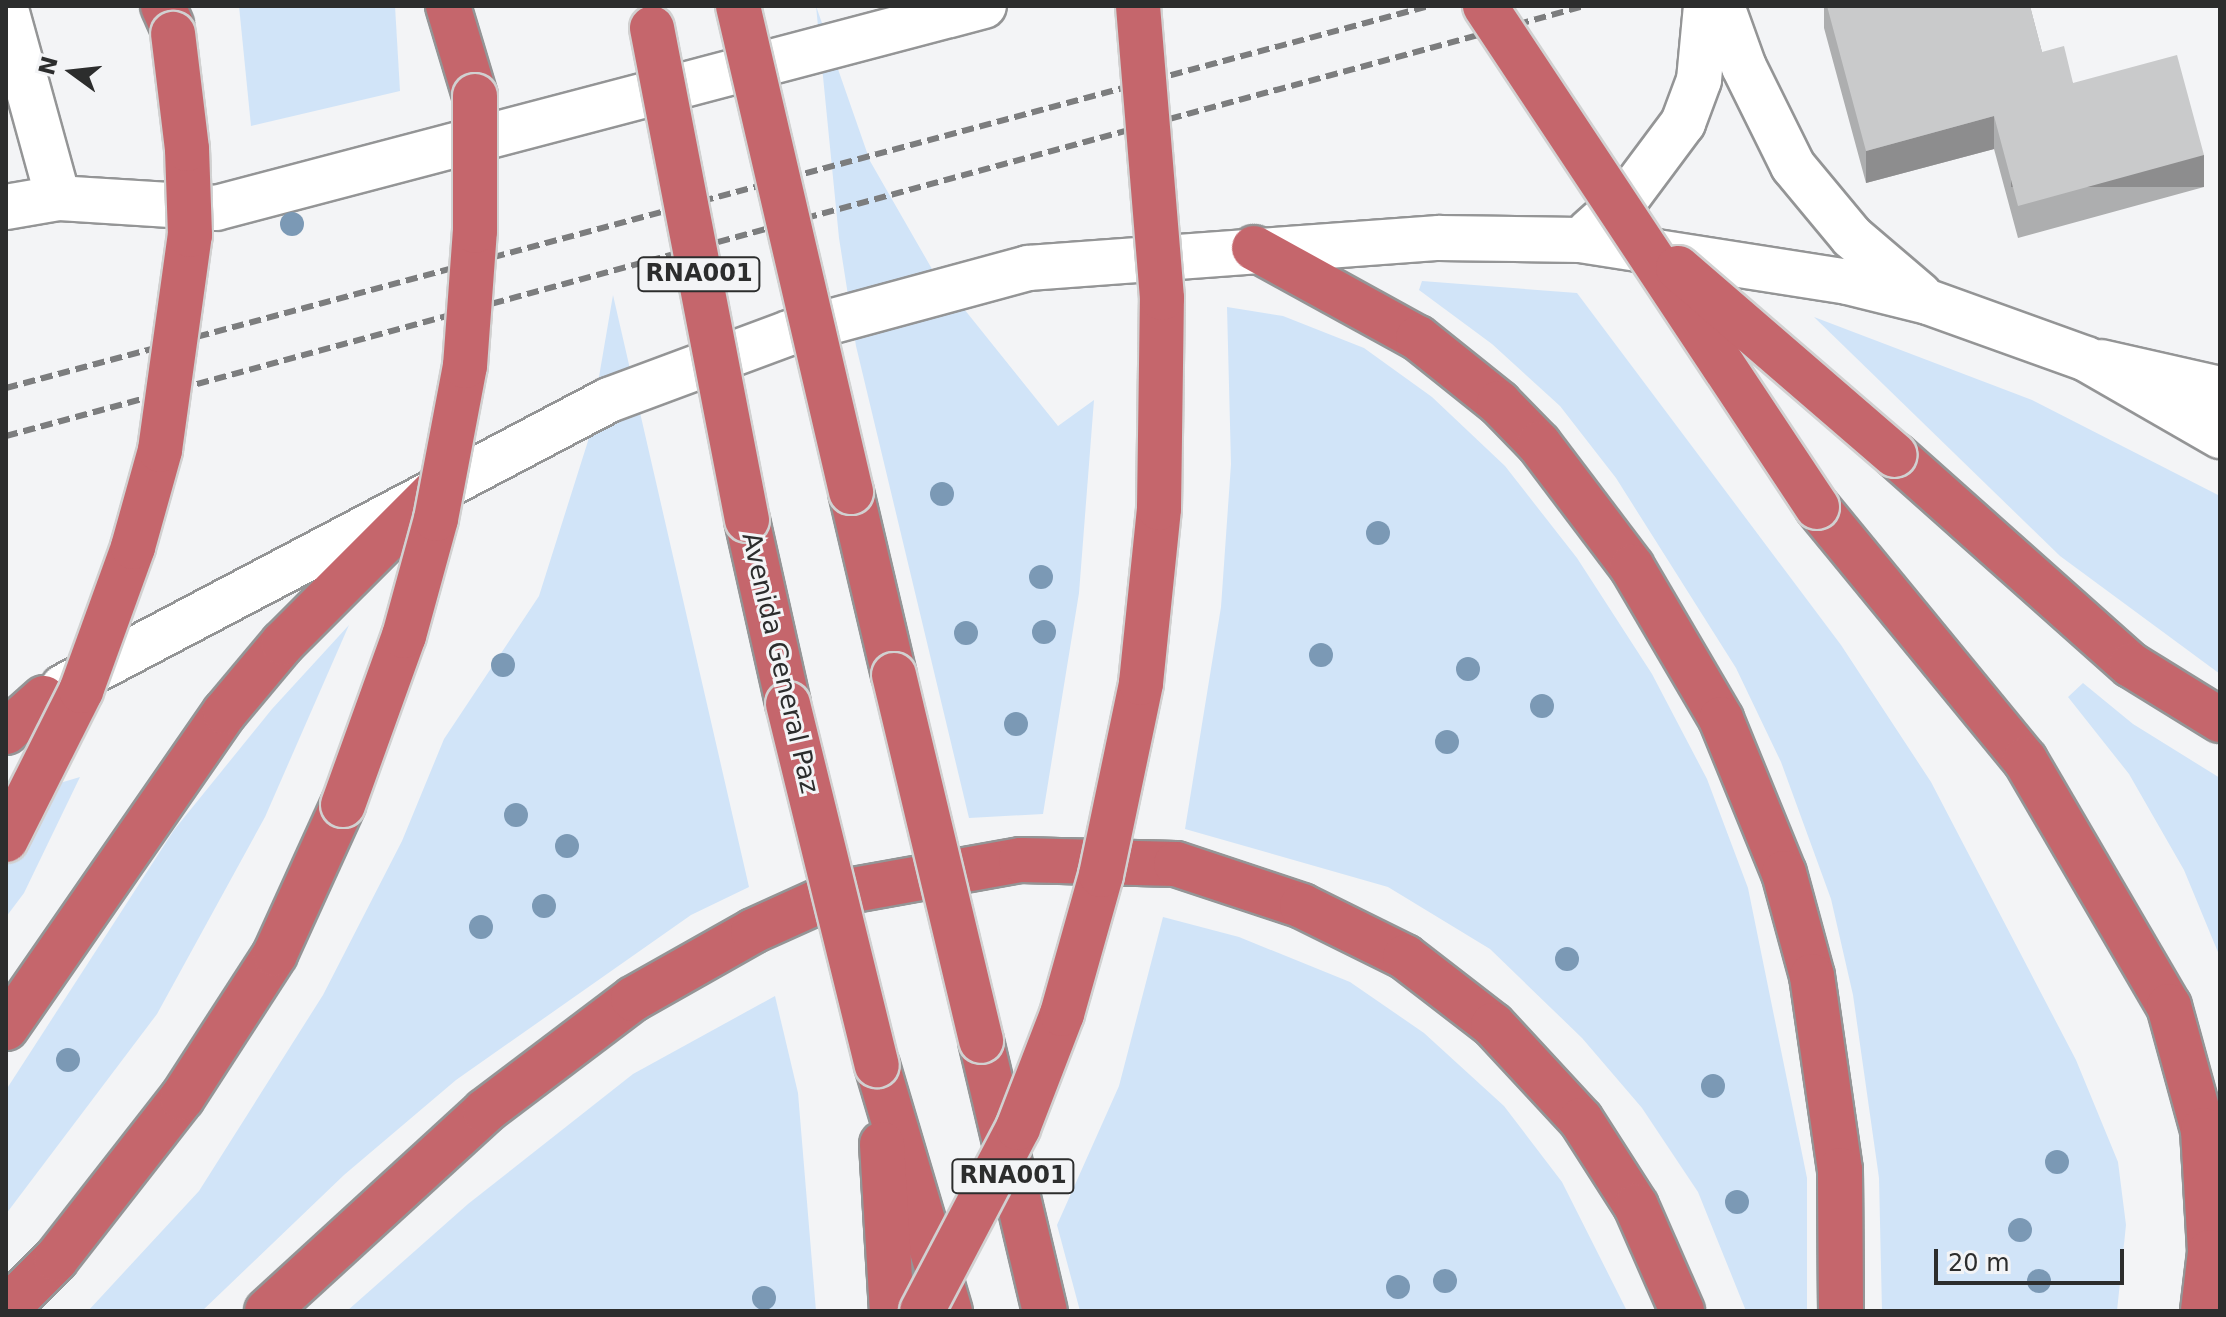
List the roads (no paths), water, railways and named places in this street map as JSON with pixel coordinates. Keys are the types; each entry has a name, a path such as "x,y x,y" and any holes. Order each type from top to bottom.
{"highway":[{"path":"448,6 475,96"},
{"path":"6,1309 56,1259 182,1098 275,954 343,805 404,636 436,519 462,381 475,231 479,6"},
{"name":"RNA001","path":"738,6 1045,1311"},
{"path":"757,90 766,6"},
{"path":"922,1311 1018,1128 1062,1014 1101,875 1141,683 1159,508 1162,298 1138,6"},
{"path":"1485,6 1546,105 1640,235 1817,507 2025,760 2169,1006 2203,1130 2210,1252 2203,1311"},
{"path":"6,840 81,691 133,547 160,450 190,235 187,149 169,17"},
{"name":"Avenida General Paz","path":"649,17 747,520 788,704 877,1068 950,1311"},
{"path":"1640,235 1895,455 2131,665 2220,720"},
{"path":"1254,248 1418,338 1499,403 1539,444 1632,567 1721,719 1784,873 1812,976 1840,1170 1841,1311"},
{"path":"6,1028 225,712 283,643 438,488"},
{"path":"6,732 25,706"},
{"path":"267,1311 485,1111 633,999 753,931 837,893 1021,860 1176,864 1302,906 1405,957 1493,1025 1581,1120 1636,1206 1682,1311"},
{"path":"877,1068 892,1311"}],"main road":[{"path":"6,207 58,198 216,208 984,6"},
{"path":"1580,240 1627,198 1683,123 1699,80 1706,6"},
{"path":"1722,6 1744,67 1793,166 1852,237 1928,302"},
{"path":"6,9 58,198"},
{"path":"25,706 609,400 789,333 1028,268 1254,248 1439,238 1580,240 1847,282 1928,302 2086,359 2220,389"},
{"path":"2086,359 2220,436"}],"railway":[{"path":"6,388 1429,6"},
{"path":"6,436 1584,6"}]}
